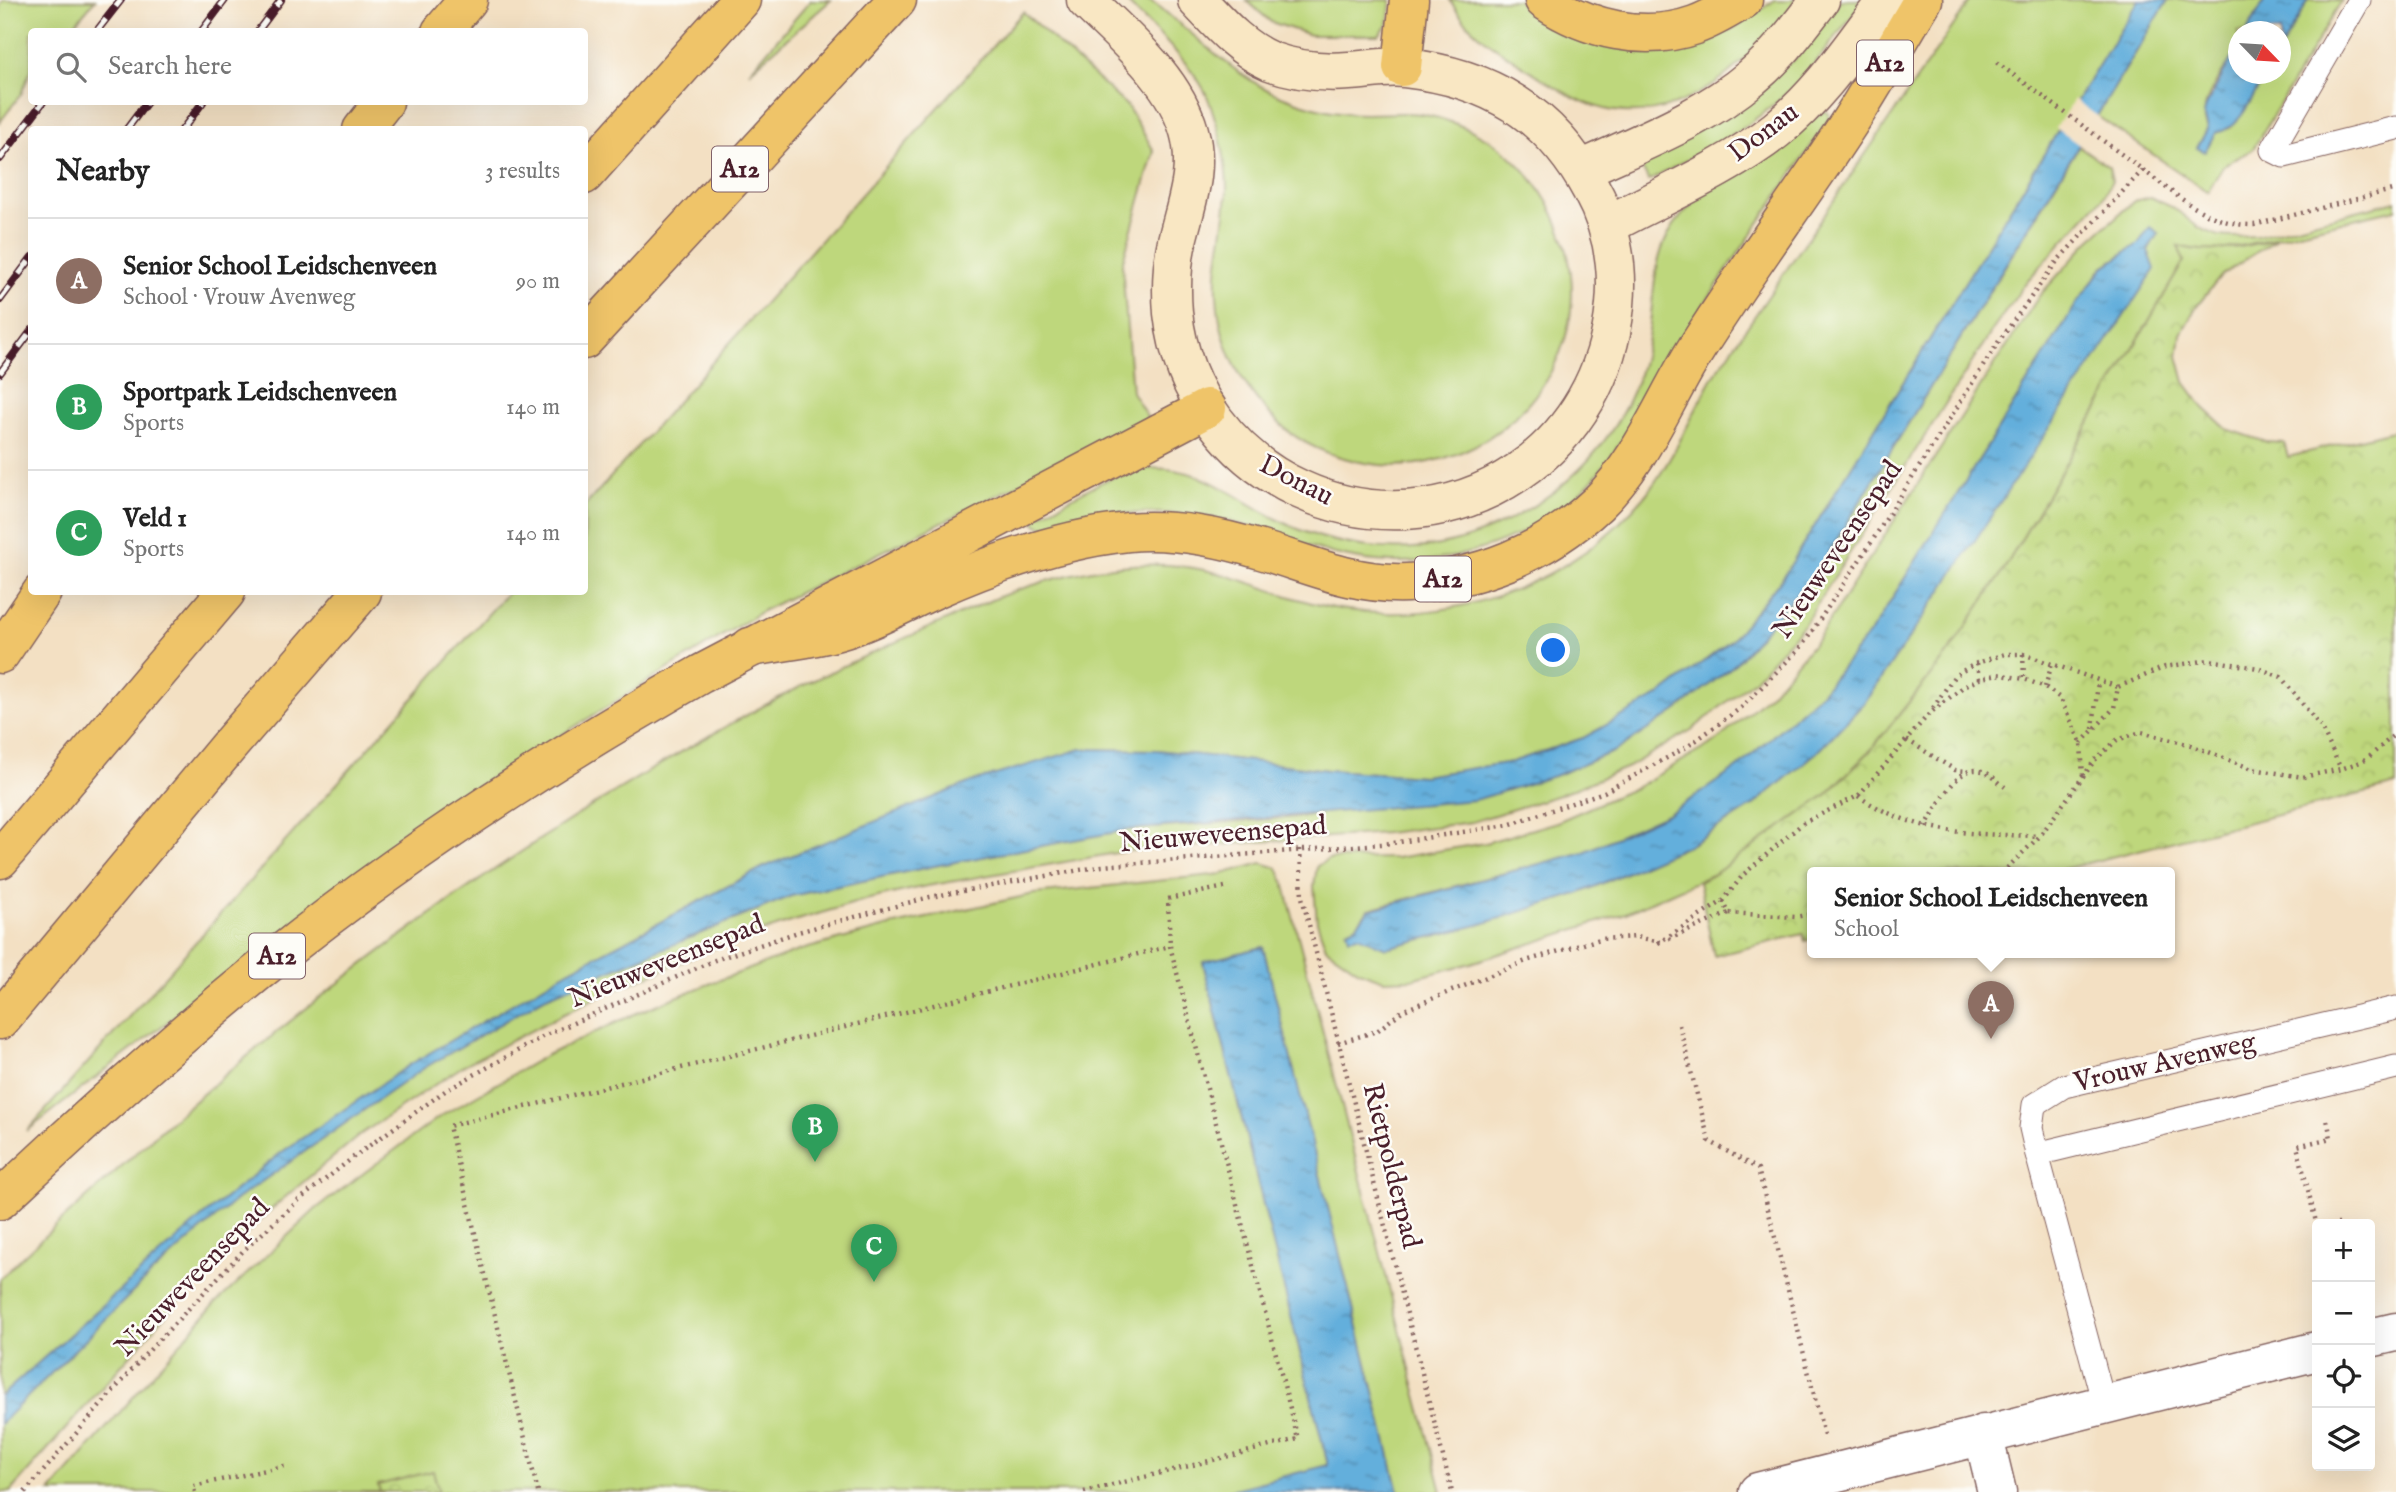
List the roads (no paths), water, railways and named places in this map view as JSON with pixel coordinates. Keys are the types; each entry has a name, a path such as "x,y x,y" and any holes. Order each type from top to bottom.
{"highway":[{"path":"444,28 468,0"},
{"path":"588,172 741,0"},
{"name":"A12","path":"588,336 897,0"},
{"path":"1402,67 1409,0"},
{"path":"1544,0 1583,22 1645,33 1668,32 1695,25 1743,0"},
{"name":"A12","path":"750,647 839,631 942,586 1025,554 1104,535 1164,531 1197,534 1264,551 1336,575 1387,583 1434,580 1480,572 1529,551 1587,512 1612,488 1627,468 1699,344 1847,125 1923,0"},
{"path":"365,126 382,105"},
{"name":"A12","path":"0,1200 172,1044 276,957 461,822 523,781 629,715 750,647 1208,408"},
{"path":"0,654 40,595"},
{"path":"0,859 223,595"},
{"path":"0,1020 227,748 359,595"}],"main road":[{"name":"Donau","path":"1092,5 1161,79 1182,110 1194,149 1192,185 1173,262 1173,311 1185,368 1208,408 1239,447 1263,469 1304,492 1337,504 1383,512 1460,502 1487,491 1531,464 1564,431 1586,399 1601,370 1614,320 1614,258 1608,225 1581,170 1547,127 1510,100 1473,82 1455,76 1402,67 1325,71 1282,64 1252,51 1227,32 1197,0"},
{"name":"Donau","path":"1581,170 1695,115 1731,94 1775,56 1820,0"},
{"name":"Donau","path":"1608,225 1744,152 1776,130 1830,74 1887,0"}],"street":[{"path":"2375,1337 2396,1332"},
{"path":"1758,1492 2312,1352"},
{"path":"1983,1434 1997,1492"}],"lane":[{"path":"2359,0 2272,150 2284,156 2396,128"},
{"name":"Vrouw Avenweg","path":"2104,1404 2037,1154 2031,1128 2034,1105 2064,1086 2396,1008"},
{"path":"2037,1154 2396,1067"}],"water":[{"path":"2139,0 2168,0 1818,570 1734,665 1676,711 1615,751 1554,776 1475,800 1127,830 791,896 546,997 424,1068 237,1199 153,1272 0,1424 0,1397 202,1217 282,1152 411,1064 568,971 764,867 969,783 1081,749 1157,750 1328,770 1423,776 1512,762 1583,738 1660,695 1732,640 1782,579"},
{"path":"2265,0 2309,0 2291,31 2291,21 2253,21"},
{"path":"2228,65 2228,84 2260,84 2239,118 2224,130 2215,133 2205,152 2197,148 2208,128 2204,114"},
{"path":"2150,227 2158,233 2148,250 2155,269 1864,703 1817,752 1751,807 1689,845 1580,893 1478,925 1386,948 1358,936 1349,938 1347,930 1356,926 1369,910 1584,852 1670,813 1737,768 1822,692 1871,632 2079,300 2104,267 2138,244"},
{"path":"1263,947 1399,1492 1223,1492 1328,1465 1203,962"}],"railway":[{"path":"99,28 121,0"},
{"path":"204,28 225,0"},
{"path":"260,28 281,0"},
{"path":"0,159 41,105"},
{"path":"129,126 145,105"},
{"path":"185,126 201,105"},
{"path":"0,300 28,262"},
{"path":"0,373 28,335"}],"place":[{"name":"Senior School Leidschenveen","path":"1991,1039"},
{"name":"Sportpark Leidschenveen","path":"815,1162"},
{"name":"Veld 1","path":"874,1282"}]}
